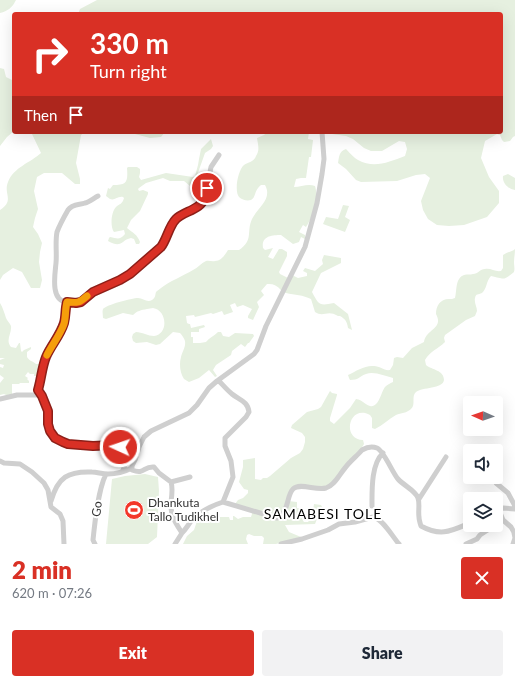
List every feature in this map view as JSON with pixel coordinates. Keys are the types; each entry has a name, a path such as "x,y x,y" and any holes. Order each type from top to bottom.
{"street":[{"path":"50,504 56,487 60,481 74,473 116,473 132,467 144,437 151,431 189,412 197,405 210,388 254,354 257,350 266,326 305,247 317,203 322,174 324,159 322,134"},
{"path":"98,196 85,203 69,208 57,233 54,283 59,299 63,302 81,302 93,292 130,274 161,247 176,219 198,206 205,198 211,167 219,154"},
{"path":"0,399 17,395 37,395 46,358 58,338 64,324 67,302"},
{"path":"219,381 233,395 246,403 250,412 225,438 225,446 231,460 233,477 223,502"},
{"path":"38,390 48,411 48,424 50,431 55,438 68,444 93,446 114,445 120,447 126,456 126,463 122,472"},
{"path":"175,544 182,533 200,513 223,502 277,518 283,514 291,492 294,488 327,488 332,485 345,467 366,448 370,447 377,448 383,453 390,468 398,479 416,494 419,499 419,517 421,526 431,531 444,532 463,526"},
{"path":"372,506 373,475 380,456 383,453"},
{"path":"419,499 446,457"},
{"path":"0,461 4,463 20,464 44,483 48,490 51,507 60,514 63,521 64,544"},
{"path":"132,467 132,470 138,473 154,467 171,482 171,507 173,520 182,533"},
{"name":"Go","path":"95,544 93,540 100,493 102,481 106,474"},
{"path":"171,482 190,477"},
{"path":"497,484 508,493 515,508 503,509"},
{"path":"281,544 302,539 340,524 375,517 380,520 398,544"},
{"path":"503,520 515,533 513,544"},
{"path":"466,544 477,539 485,532"}],"green space":[{"path":"0,0 16,0 10,9 0,13"},
{"path":"97,0 515,0 515,136 510,141 504,142 500,135 497,134 503,134 503,12 79,12 80,9"},
{"path":"0,68 4,69 6,77 12,80 12,133 0,146"},
{"path":"32,134 82,134 76,163 80,184 75,184 62,173 44,173 37,177 34,191 38,209 33,227 42,243 39,262 42,280 40,288 31,288 22,272 13,268 3,275 0,280 0,210 8,200 7,186 11,177 18,169 41,153"},
{"path":"135,134 163,134 161,137 150,138"},
{"path":"309,134 308,139 313,140 306,178 296,179 294,187 307,185 315,186 316,202 311,218 306,227 303,225 299,232 305,235 305,239 301,237 299,242 293,244 281,235 271,236 265,239 263,248 265,250 273,248 268,257 273,259 279,249 287,252 287,256 279,272 288,278 292,275 298,278 307,276 307,273 303,271 305,268 315,271 323,264 322,260 324,255 341,258 341,263 321,273 312,292 320,304 334,303 348,314 352,330 348,328 346,320 340,316 331,313 318,314 315,312 311,299 286,293 274,285 267,284 261,291 264,295 257,302 259,307 253,320 248,318 252,309 243,305 237,307 235,303 230,305 233,312 224,315 222,311 195,317 194,315 186,316 187,323 190,324 191,328 204,325 205,327 199,329 199,332 191,332 193,343 206,342 218,332 221,332 223,336 229,337 235,333 253,334 254,336 245,347 241,344 232,351 231,355 216,365 213,370 217,376 215,377 209,370 199,378 189,382 184,379 181,371 180,360 185,341 180,333 173,332 160,344 156,345 147,342 136,343 133,341 133,334 136,332 154,336 162,331 164,322 161,313 158,310 153,308 143,310 133,315 123,313 106,319 103,318 103,309 125,300 135,298 148,301 152,300 155,297 156,292 172,281 195,269 204,262 221,259 228,250 239,250 247,243 250,224 254,215 266,199 267,190 265,185 261,185 257,189 253,199 243,200 238,194 237,181 240,171 244,165 254,160 258,152 257,138 264,135"},
{"path":"332,134 497,134 485,141 481,158 489,177 499,191 499,203 487,217 464,225 437,225 428,219 423,210 421,201 430,178 425,174 416,175 397,181 361,182 356,180 338,163 339,156 346,149 355,158 364,163 382,164 405,156 407,149 405,142 399,141 382,151 371,151 346,136"},
{"path":"211,139 213,146 205,153 194,184 190,186 184,181 170,181 163,178 146,183 138,189 139,191 143,190 148,192 148,194 140,211 131,220 127,228 138,237 140,242 139,244 136,244 134,239 131,238 119,244 108,241 110,237 119,238 125,234 124,230 114,232 112,223 114,209 122,203 124,198 121,197 110,199 106,196 108,188 110,189 113,185 126,182 128,167 137,167 140,169 139,177 141,180 166,173 193,177 195,176 201,149"},
{"path":"508,174 515,178 515,190 508,187 503,181 503,176"},
{"path":"343,205 349,206 345,217 350,220 345,232 323,224 326,217 338,219"},
{"path":"515,249 514,272 508,277 504,278 491,276 484,291 475,296 477,311 475,316 466,320 445,335 445,342 429,354 425,360 428,367 442,374 444,380 443,383 416,392 411,409 396,415 375,429 372,428 372,418 370,415 363,413 357,414 350,423 350,429 356,438 363,440 364,444 337,482 324,488 294,486 288,501 297,502 297,508 303,509 301,516 304,522 308,522 312,517 314,504 321,505 322,507 322,513 315,524 285,525 289,532 301,537 276,544 263,544 264,538 262,536 254,536 249,534 247,535 246,539 248,544 183,544 187,536 194,530 197,521 202,519 200,516 201,515 203,520 207,518 206,514 208,512 216,520 220,517 229,517 230,520 233,520 233,516 238,519 243,517 251,517 251,510 235,504 248,493 248,490 244,489 239,482 243,467 243,460 255,458 255,479 261,480 270,476 291,458 300,453 303,449 305,437 302,433 291,428 292,425 307,412 321,407 330,391 337,394 330,418 330,421 334,424 350,408 356,399 370,406 376,405 385,387 393,382 393,378 380,374 369,373 357,379 350,380 348,375 367,366 376,366 390,370 393,365 394,358 403,358 412,348 424,342 425,338 438,323 436,314 438,306 443,300 455,298 457,285 461,277 475,274 483,269 501,271 503,268 503,255"},
{"path":"0,303 6,319 11,326 9,344 11,347 16,348 20,343 22,352 31,347 31,349 27,352 27,357 36,364 40,364 36,376 28,372 25,376 28,378 29,383 12,384 12,394 8,396 4,394 0,395 0,383 4,378 0,375 0,367 3,368 4,365 0,364 0,360 5,358 0,358"},
{"name":"Dhankuta Tallo Tudikhel","path":"145,474 158,477 159,491 157,537 148,544 106,544 112,479"}],"slow traffic":[{"path":"47,355 58,338 64,324 67,302 81,302 87,296"}],"place":[{"name":"Dhankuta Tallo Tudikhel","path":"134,510"}],"district":[{"name":"SAMABESI TOLE","path":"323,514"}],"route":[{"path":"120,447 114,445 93,446 66,443 55,438 50,431 48,424 48,411 38,390 46,358 58,338 64,324 67,302 81,302 93,292 130,274 161,247 176,219 198,206 203,201 207,188"}]}
